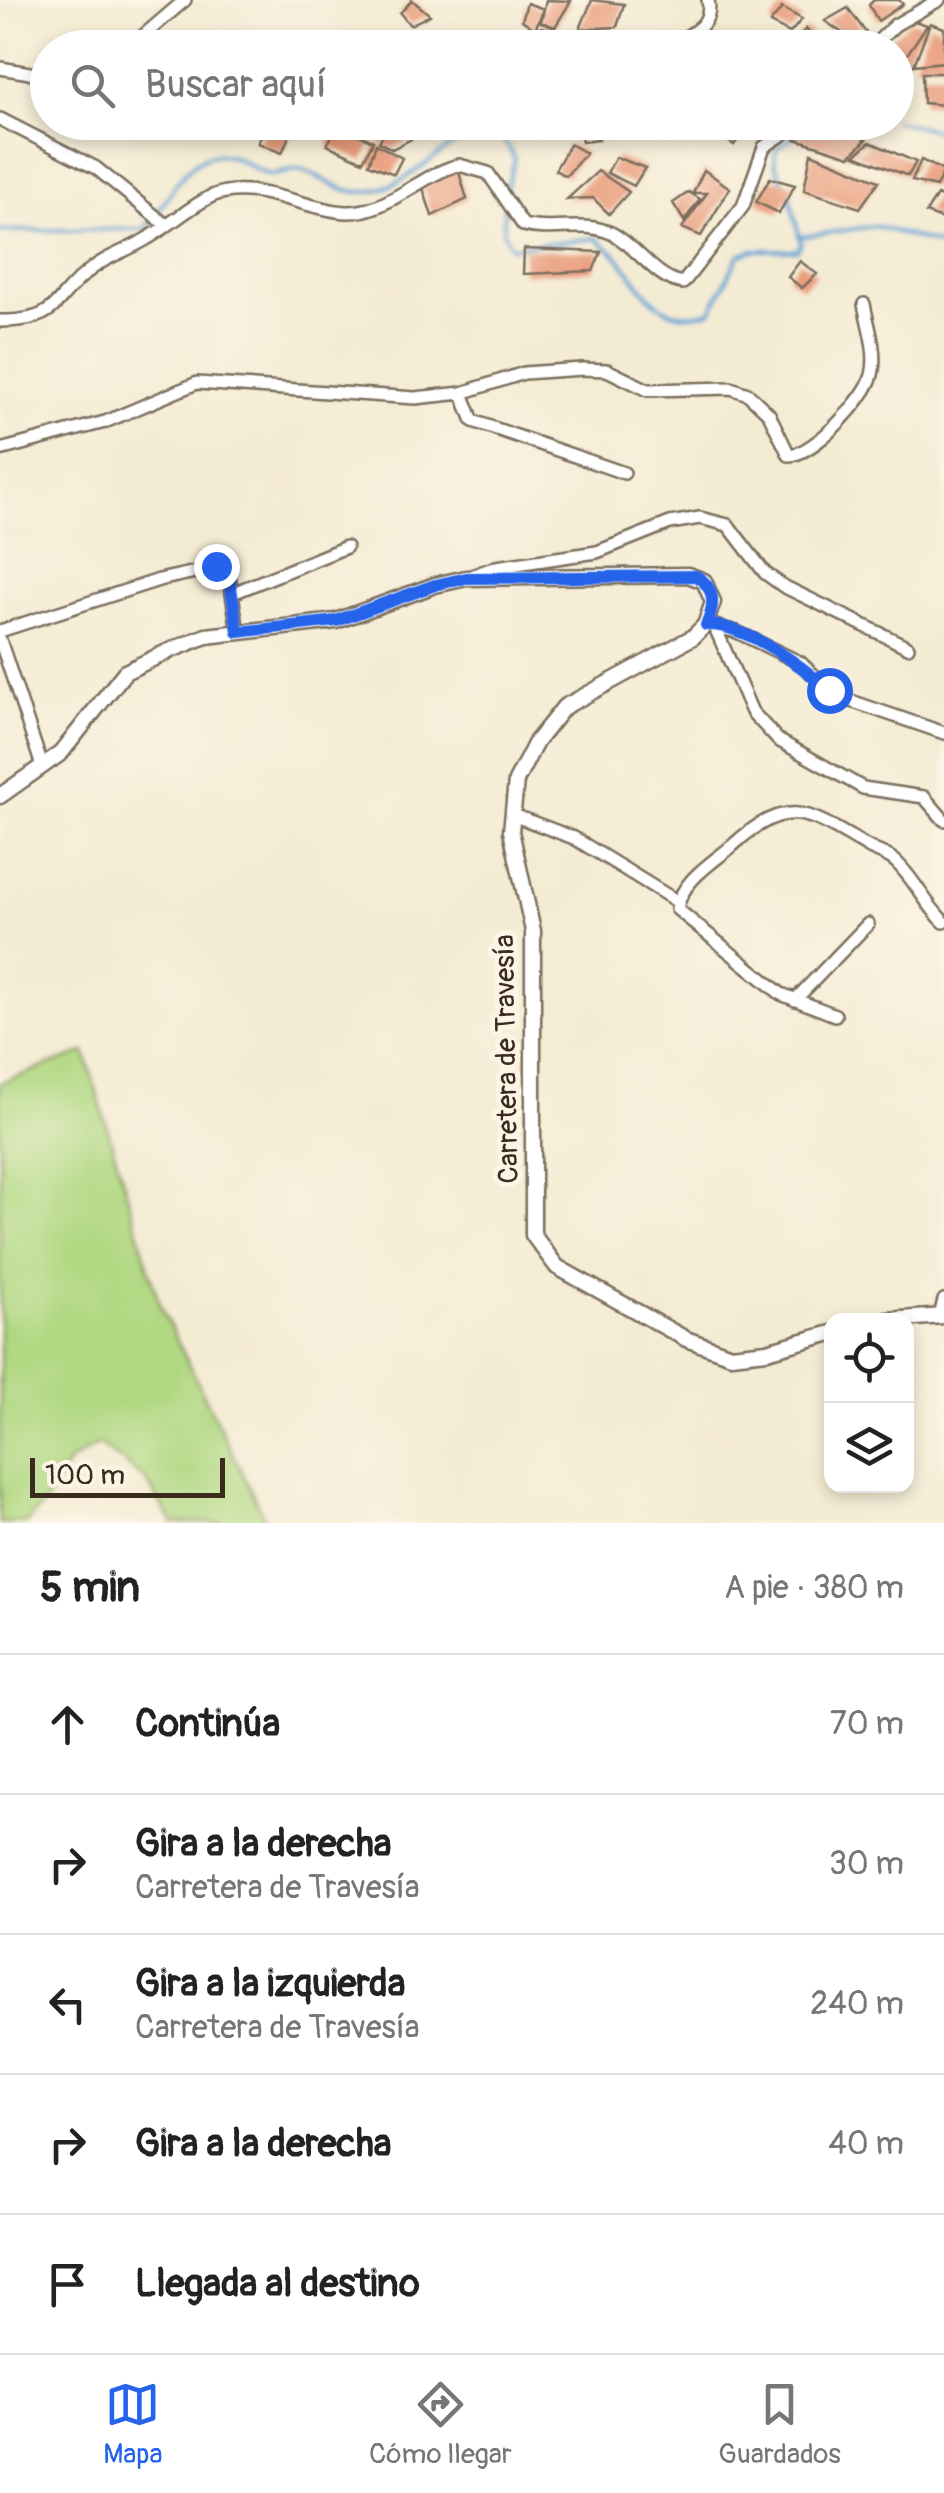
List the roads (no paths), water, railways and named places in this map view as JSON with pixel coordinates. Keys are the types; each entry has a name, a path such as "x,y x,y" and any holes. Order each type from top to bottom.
{"street":[{"path":"151,30 185,0"},
{"path":"696,30 708,18 708,0"},
{"path":"889,30 939,0"},
{"path":"0,68 30,73"},
{"path":"0,119 30,134"},
{"path":"41,140 96,168 163,221"},
{"path":"0,321 32,320 46,314 80,276 163,221 215,195 228,192 288,197 332,210 361,211 447,168 478,168 491,176 523,225 538,230 597,227 616,235 670,278 683,283 743,206 764,146 773,140"},
{"path":"0,450 105,422 197,382 415,398 462,393 524,373 582,369 607,370 648,390 731,388 758,404 768,414 782,446 789,454 799,455 813,447 868,386 874,362 864,304"},
{"path":"462,393 473,421 624,473"},
{"path":"0,796 61,752 125,672 206,636 336,621 435,585 496,568 597,552 688,519 714,519 745,542 765,573 783,586 908,647"},
{"path":"233,593 346,547"},
{"path":"0,632 158,580 216,566 228,569 238,632"},
{"path":"466,578 696,576 711,590 714,602 710,625 752,712 778,740 863,788 924,798 944,820"},
{"path":"710,625 801,664 829,690 944,733"},
{"name":"Carretera de Travesía","path":"710,625 564,708 536,742 516,781 511,831 533,930 533,1236 557,1266 686,1340 731,1355 767,1351 824,1335"},
{"path":"0,640 42,766"},
{"path":"835,1015 765,983 677,909 678,902 710,860 753,828 796,810 818,816 893,859 944,922"},
{"path":"513,815 535,820 574,838 678,902"},
{"path":"795,1000 868,924"},
{"path":"914,1318 942,1316 944,1300"}],"waterway":[{"path":"914,125 944,132"},
{"path":"0,231 143,229 181,177 199,160 210,156 233,157 267,174 297,170 334,186 362,192 398,182 462,140"},
{"path":"503,140 515,159 505,193"},
{"path":"784,185 775,164 775,150 789,140"},
{"path":"505,203 503,231 511,247 597,238 656,303 679,314 694,315 711,311 739,255 753,250 797,250 801,244 789,193"},
{"path":"799,237 875,226 936,244 944,251"}]}
